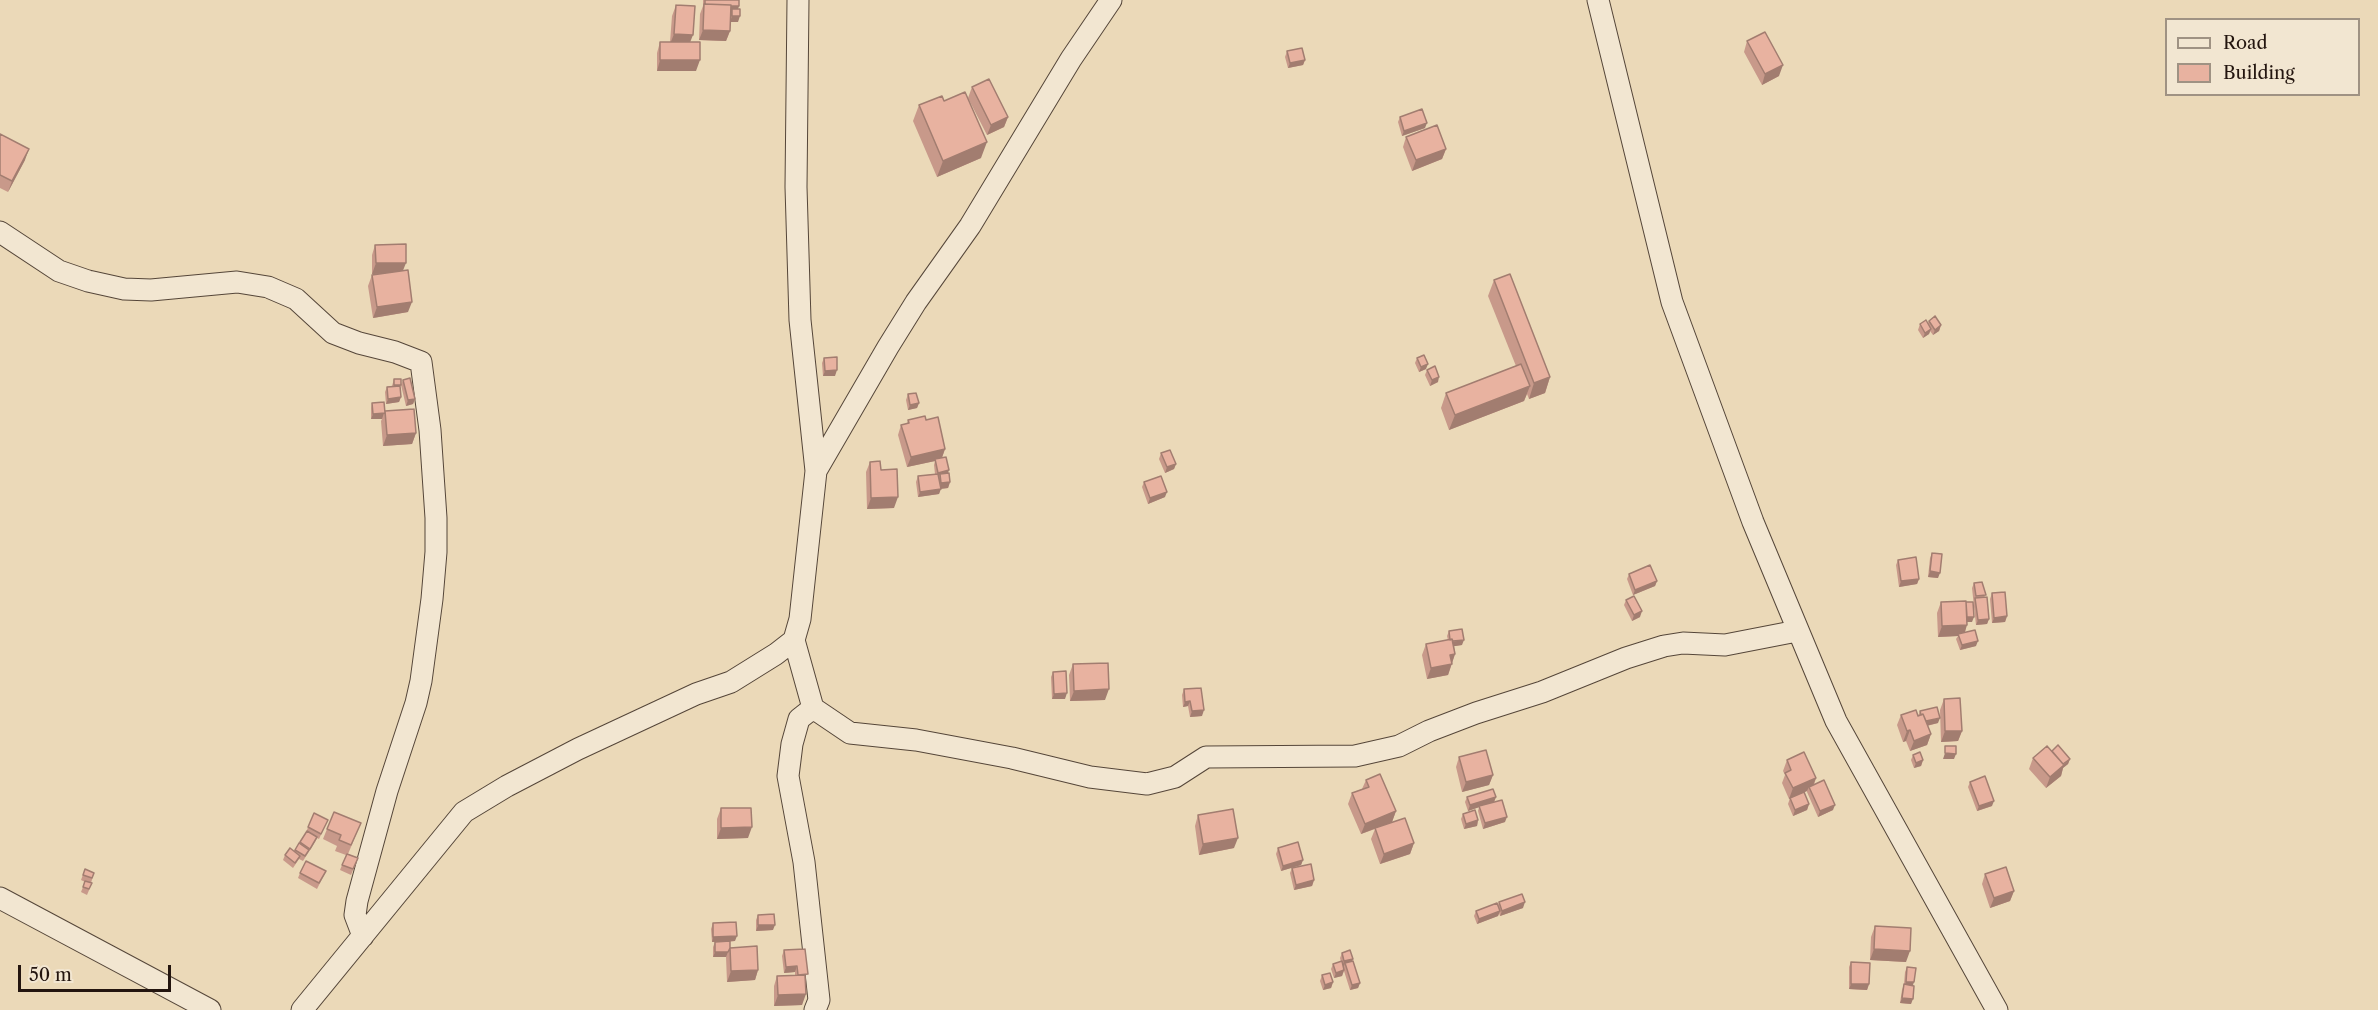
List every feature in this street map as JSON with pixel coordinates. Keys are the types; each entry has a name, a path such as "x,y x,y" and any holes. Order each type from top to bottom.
{"street":[{"path":"798,0 796,187 800,320 816,471 800,619 794,640 813,708 850,733 916,740 1012,758 1090,777 1147,784 1175,777 1206,757 1366,754 1399,746 1429,731 1466,717 1542,693 1626,658 1664,646 1683,643 1725,645 1797,631"},
{"path":"816,471 916,302 970,226 1071,59 1111,0"},
{"path":"1598,0 1672,302 1749,512 1836,722 1997,1010"},
{"path":"0,232 59,271 88,282 124,289 151,290 237,282 268,286 296,299 333,333 421,362 430,430 436,518 432,600 416,703 387,791 357,901 355,915 363,936"},
{"path":"302,1010 464,812 507,786 578,749 696,694 731,682 794,640"},
{"path":"813,708 799,719 792,744 788,776 804,862 819,1000 815,1010"},
{"path":"0,898 210,1010"}],"building":[{"path":"705,0 739,0 739,6 705,4"},
{"path":"704,4 731,5 730,31 703,30"},
{"path":"676,5 695,6 693,35 674,34"},
{"path":"732,9 740,9 740,16 732,16"},
{"path":"1765,32 1783,65 1765,74 1747,41"},
{"path":"660,42 700,42 700,60 660,60"},
{"path":"1302,48 1305,60 1290,63 1287,51"},
{"path":"989,79 1008,117 991,125 972,87"},
{"path":"965,92 987,142 943,161 919,105 942,96 944,101"},
{"path":"1422,109 1427,123 1404,131 1400,117"},
{"path":"1437,125 1446,149 1416,160 1406,137"},
{"path":"0,134 29,149 12,181 0,175"},
{"path":"406,244 406,263 376,263 375,245"},
{"path":"408,270 412,302 377,307 372,275"},
{"path":"1510,274 1550,377 1534,383 1494,280"},
{"path":"1935,316 1941,325 1935,330 1929,321"},
{"path":"1926,320 1931,329 1925,333 1920,324"},
{"path":"1424,355 1428,364 1421,367 1417,358"},
{"path":"837,357 837,370 825,371 824,358"},
{"path":"1521,364 1530,386 1455,415 1446,393"},
{"path":"1435,366 1439,377 1432,380 1427,370"},
{"path":"410,378 415,399 408,400 403,380"},
{"path":"394,379 401,379 401,385 394,385"},
{"path":"400,386 401,397 388,399 387,387"},
{"path":"916,393 919,403 910,405 908,394"},
{"path":"384,402 385,413 373,414 372,403"},
{"path":"414,409 416,433 387,435 385,411"},
{"path":"925,416 926,420 938,417 945,449 911,457 901,425 909,423 908,420"},
{"path":"1170,450 1176,464 1167,467 1161,453"},
{"path":"946,457 949,470 938,473 935,459"},
{"path":"880,461 881,470 897,469 898,497 871,498 870,462"},
{"path":"949,473 950,482 941,483 940,474"},
{"path":"938,474 941,489 920,492 918,476"},
{"path":"1161,476 1167,492 1150,498 1144,482"},
{"path":"1932,553 1942,554 1940,573 1930,571"},
{"path":"1916,557 1919,579 1901,581 1898,560"},
{"path":"1650,565 1657,581 1635,590 1629,574"},
{"path":"1982,582 1986,595 1976,596 1974,583"},
{"path":"2005,592 2007,616 1994,618 1992,593"},
{"path":"1634,596 1642,611 1634,615 1626,600"},
{"path":"1987,597 1989,619 1978,620 1975,598"},
{"path":"1966,601 1967,625 1942,626 1941,602"},
{"path":"1966,602 1973,602 1974,617 1967,617"},
{"path":"1462,629 1464,640 1450,640 1449,631"},
{"path":"1975,630 1978,641 1962,645 1958,634"},
{"path":"1452,639 1455,654 1450,655 1452,664 1431,668 1426,644"},
{"path":"1108,663 1109,689 1074,691 1073,664"},
{"path":"1066,671 1067,693 1054,694 1053,672"},
{"path":"1201,688 1204,710 1192,711 1190,701 1185,702 1184,689"},
{"path":"1960,698 1962,731 1945,731 1944,699"},
{"path":"1937,707 1940,718 1926,721 1923,714 1921,715 1920,711"},
{"path":"1916,710 1918,716 1923,714 1931,734 1914,741 1901,715"},
{"path":"2058,745 2070,759 2063,764 2052,751"},
{"path":"1945,746 1956,746 1956,754 1945,753"},
{"path":"2047,746 2064,765 2050,777 2033,758"},
{"path":"1486,750 1493,775 1466,782 1459,757"},
{"path":"1804,752 1816,778 1793,788 1785,773 1791,770 1787,760"},
{"path":"1920,752 1923,760 1916,763 1913,755"},
{"path":"1380,774 1396,811 1365,824 1352,793 1369,787 1366,780"},
{"path":"1985,776 1994,801 1979,806 1970,782"},
{"path":"1824,780 1835,805 1820,811 1809,787"},
{"path":"1493,789 1496,797 1470,805 1467,797"},
{"path":"1804,792 1809,804 1795,810 1790,798"},
{"path":"1502,800 1507,817 1485,823 1479,806"},
{"path":"721,808 751,808 752,827 721,828"},
{"path":"1233,809 1238,838 1203,844 1198,815"},
{"path":"1475,810 1478,820 1466,824 1463,814"},
{"path":"334,812 361,823 351,845 339,840 341,835 327,829"},
{"path":"314,813 328,820 321,834 308,827"},
{"path":"1405,818 1414,843 1384,854 1375,828"},
{"path":"307,831 317,837 310,849 300,842"},
{"path":"1298,842 1303,860 1283,866 1278,848"},
{"path":"299,843 309,850 305,856 295,850"},
{"path":"290,848 300,856 295,863 285,855"},
{"path":"347,854 358,858 353,869 342,865"},
{"path":"306,861 326,871 319,883 300,873"},
{"path":"1311,864 1314,880 1296,885 1292,868"},
{"path":"2006,867 2014,891 1994,898 1985,874"},
{"path":"85,869 94,873 92,878 83,875"},
{"path":"85,881 92,883 89,889 83,887"},
{"path":"1522,894 1525,902 1502,911 1499,902"},
{"path":"1497,903 1500,911 1479,919 1476,911"},
{"path":"774,914 775,925 758,925 758,915"},
{"path":"736,922 737,936 713,937 713,923"},
{"path":"1875,926 1911,928 1910,951 1874,949"},
{"path":"730,941 728,952 715,952 715,942"},
{"path":"757,946 758,970 731,971 730,948"},
{"path":"805,949 808,974 798,975 797,966 786,967 784,950"},
{"path":"1350,950 1353,959 1344,961 1342,953"},
{"path":"1342,961 1344,970 1336,973 1333,964"},
{"path":"1353,961 1360,983 1352,985 1345,963"},
{"path":"1851,962 1870,963 1869,984 1851,984"},
{"path":"1907,967 1916,968 1914,982 1906,982"},
{"path":"1330,973 1333,982 1325,985 1322,975"},
{"path":"805,975 806,994 778,995 777,976"},
{"path":"1904,984 1914,986 1913,999 1902,998"}]}
